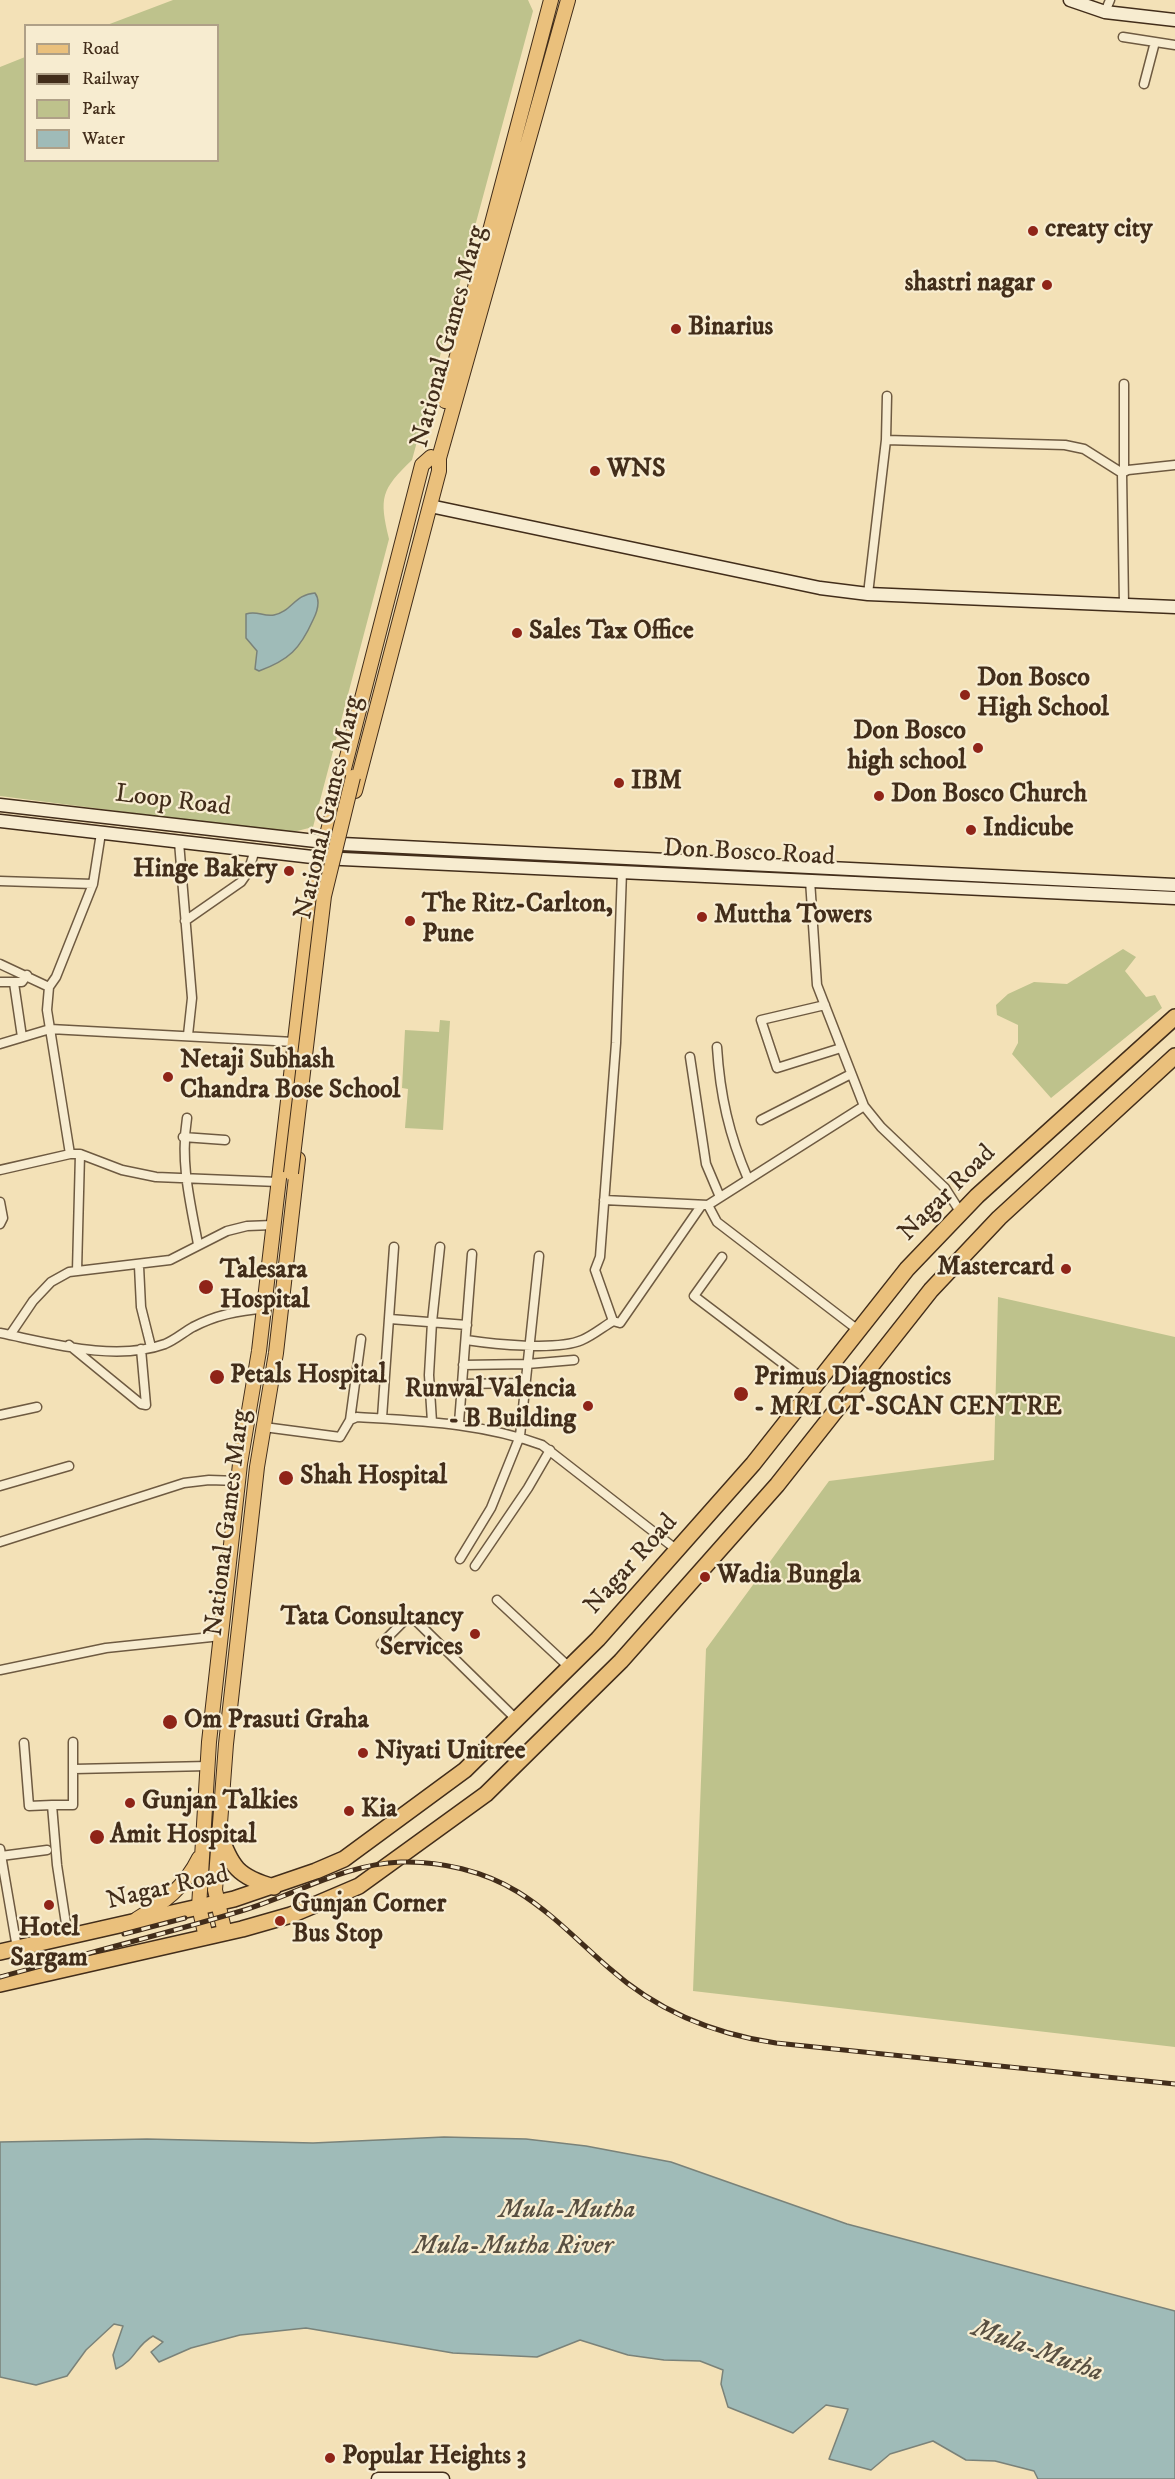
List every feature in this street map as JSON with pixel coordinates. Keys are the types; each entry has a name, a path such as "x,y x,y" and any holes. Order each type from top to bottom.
{"highway":[{"name":"Nagar Road","path":"0,1952 217,1903 275,1887 344,1859 465,1770 598,1639 775,1439 907,1269 961,1213 1175,1017"},
{"name":"Nagar Road","path":"0,1984 225,1933 291,1915 359,1886 486,1794 621,1660 777,1485 931,1290 999,1218 1175,1056"},
{"path":"219,1832 227,1855 238,1871 257,1883 275,1887"}],"main road":[{"name":"National Games Marg","path":"225,1933 215,1890 219,1832 257,1467 276,1353 329,903 340,851 439,471 435,457 551,0"},
{"name":"National Games Marg","path":"206,1937 199,1907 200,1855 207,1766 238,1481 264,1309 312,901 325,842 422,465 435,457 568,0"},
{"path":"1070,0 1105,12 1175,20"},
{"path":"247,1425 256,1411 324,896 350,776 435,457"},
{"path":"430,506 820,588 868,594 1175,607"},
{"name":"Loop Road","path":"0,805 325,842 340,851"},
{"name":"Loop Road","path":"0,821 321,858"},
{"name":"Don Bosco Road","path":"340,851 622,871 1175,898"},
{"name":"Don Bosco Road","path":"321,858 340,851 1175,885"},
{"path":"312,901 329,903"},
{"path":"264,1428 261,1411 289,1171"},
{"path":"130,1923 169,1898 190,1874 200,1855"},
{"path":"378,2479 443,2479"}],"street":[{"path":"1105,12 1110,0"},
{"path":"1123,37 1175,45"},
{"path":"1144,84 1155,42"},
{"path":"1124,384 1124,604"},
{"path":"868,594 886,440 887,396"},
{"path":"886,440 1065,445 1084,449 1123,472 1175,465"},
{"path":"70,1154 47,1010 49,987 56,977 93,884 101,833"},
{"path":"180,842 192,998 188,1035"},
{"path":"185,921 241,882 248,872 255,850"},
{"path":"613,1321 595,1270 600,1257 616,1042 622,871"},
{"path":"810,880 816,976 864,1106 881,1127 945,1188 961,1213"},
{"path":"0,881 93,884"},
{"path":"0,964 49,987"},
{"path":"0,982 22,982 27,975"},
{"path":"14,983 22,1037"},
{"path":"825,1005 761,1020 777,1068 841,1048"},
{"path":"0,1044 50,1029 294,1042"},
{"path":"717,1047 723,1107 732,1143 748,1179"},
{"path":"690,1057 706,1164 720,1197"},
{"path":"761,1120 851,1074"},
{"path":"466,1340 528,1345 573,1343 583,1340 613,1321 620,1323 704,1206 864,1106"},
{"path":"187,1119 183,1137 186,1179 198,1244"},
{"path":"183,1137 225,1140"},
{"path":"0,1170 70,1154 80,1154 138,1175 278,1182"},
{"path":"77,1271 80,1154"},
{"path":"604,1200 704,1206 717,1222 858,1330"},
{"path":"0,1202 3,1218 0,1224"},
{"path":"10,1335 33,1301 51,1282 77,1271 139,1266 170,1260 227,1231 247,1226 273,1225"},
{"path":"382,1418 394,1247"},
{"path":"432,1422 429,1375 440,1247"},
{"path":"459,1424 472,1254"},
{"path":"460,1559 491,1508 520,1436 539,1256"},
{"path":"722,1257 694,1296 814,1387"},
{"path":"139,1266 141,1307 152,1347"},
{"path":"0,1333 99,1350 152,1347 167,1343 216,1316 240,1310 264,1309"},
{"path":"390,1319 467,1325"},
{"path":"264,1428 340,1437 350,1420 361,1339"},
{"path":"69,1345 110,1382 141,1404 146,1405 141,1348"},
{"path":"463,1365 527,1364 574,1360"},
{"path":"462,1384 525,1383"},
{"path":"0,1415 37,1407"},
{"path":"350,1420 357,1417 459,1424 520,1436 542,1444 677,1550"},
{"path":"474,1566 528,1488 550,1450"},
{"path":"0,1486 69,1466"},
{"path":"0,1542 184,1483 209,1480 238,1481"},
{"path":"497,1600 569,1667"},
{"path":"381,1644 410,1615 516,1719"},
{"path":"0,1670 106,1648 221,1636"},
{"path":"24,1743 29,1806 73,1805 73,1742"},
{"path":"74,1768 207,1766"},
{"path":"52,1805 57,1872 68,1936"},
{"path":"17,1948 0,1853 47,1850"}],"green space":[{"path":"173,0 528,0 533,11 412,460 394,479 385,495 384,513 389,539 313,827 289,833 0,796 0,67 24,57 24,162 219,162 219,24 110,24"},
{"path":"1123,949 1136,957 1125,971 1146,997 1155,995 1162,1008 1051,1098 1012,1054 1018,1043 1018,1025 997,1015 996,1005 1008,994 1034,982 1067,984"},
{"path":"440,1020 450,1021 443,1130 405,1128 408,1089 402,1088 405,1030 439,1032"},
{"path":"998,1297 1175,1337 1175,2047 693,1991 706,1649 829,1481 994,1460"}],"water":[{"path":"315,593 318,599 317,610 298,646 286,658 259,671 255,669 257,651 246,638 246,614 274,615 285,610 303,596"},
{"name":"Mula-Mutha River","path":"444,2137 526,2139 586,2146 671,2162 847,2224 1175,2311 1175,2479 1038,2479 1034,2471 995,2461 966,2460 933,2441 890,2454 871,2470 829,2459 848,2409 826,2405 793,2433 728,2407 721,2384 723,2370 700,2361 664,2360 628,2355 580,2340 537,2357 453,2353 306,2328 240,2335 191,2348 159,2362 151,2352 163,2342 153,2336 128,2361 116,2369 113,2355 123,2326 114,2324 86,2350 67,2376 36,2385 0,2377 0,2142 147,2139 313,2143"}],"railway":[{"path":"0,1977 241,1911 360,1868 401,1862 431,1863 477,1873 518,1892 542,1909 646,1997 687,2018 730,2034 776,2043 1175,2084"},
{"path":"124,1934 185,1918"}],"place":[{"name":"creaty city","path":"1033,231"},
{"name":"shastri nagar","path":"1047,285"},
{"name":"Binarius","path":"676,329"},
{"name":"WNS","path":"595,471"},
{"name":"Sales Tax Office","path":"517,633"},
{"name":"Don Bosco High School","path":"965,695"},
{"name":"Don Bosco high school","path":"978,748"},
{"name":"IBM","path":"619,783"},
{"name":"Don Bosco Church","path":"879,796"},
{"name":"Indicube","path":"971,830"},
{"name":"Hinge Bakery","path":"289,871"},
{"name":"Muttha Towers","path":"702,917"},
{"name":"The Ritz-Carlton, Pune","path":"410,921"},
{"name":"Netaji Subhash Chandra Bose School","path":"168,1077"},
{"name":"Mastercard","path":"1066,1269"},
{"name":"Talesara Hospital","path":"206,1287"},
{"name":"Petals Hospital","path":"217,1377"},
{"name":"Primus Diagnostics - MRI CT-SCAN CENTRE","path":"741,1394"},
{"name":"Runwal Valencia - B Building","path":"588,1406"},
{"name":"Shah Hospital","path":"286,1478"},
{"name":"Wadia Bungla","path":"705,1577"},
{"name":"Tata Consultancy Services","path":"475,1634"},
{"name":"Om Prasuti Graha","path":"170,1722"},
{"name":"Niyati Unitree","path":"363,1753"},
{"name":"Gunjan Talkies","path":"130,1803"},
{"name":"Kia","path":"349,1811"},
{"name":"Amit Hospital","path":"97,1837"},
{"name":"Hotel Sargam","path":"49,1905"},
{"name":"Gunjan Corner Bus Stop","path":"280,1921"},
{"name":"Popular Heights 3","path":"330,2458"}],"water label":[{"name":"Mula-Mutha","path":"567,2211"},
{"name":"Mula-Mutha","path":"1037,2352"}]}
